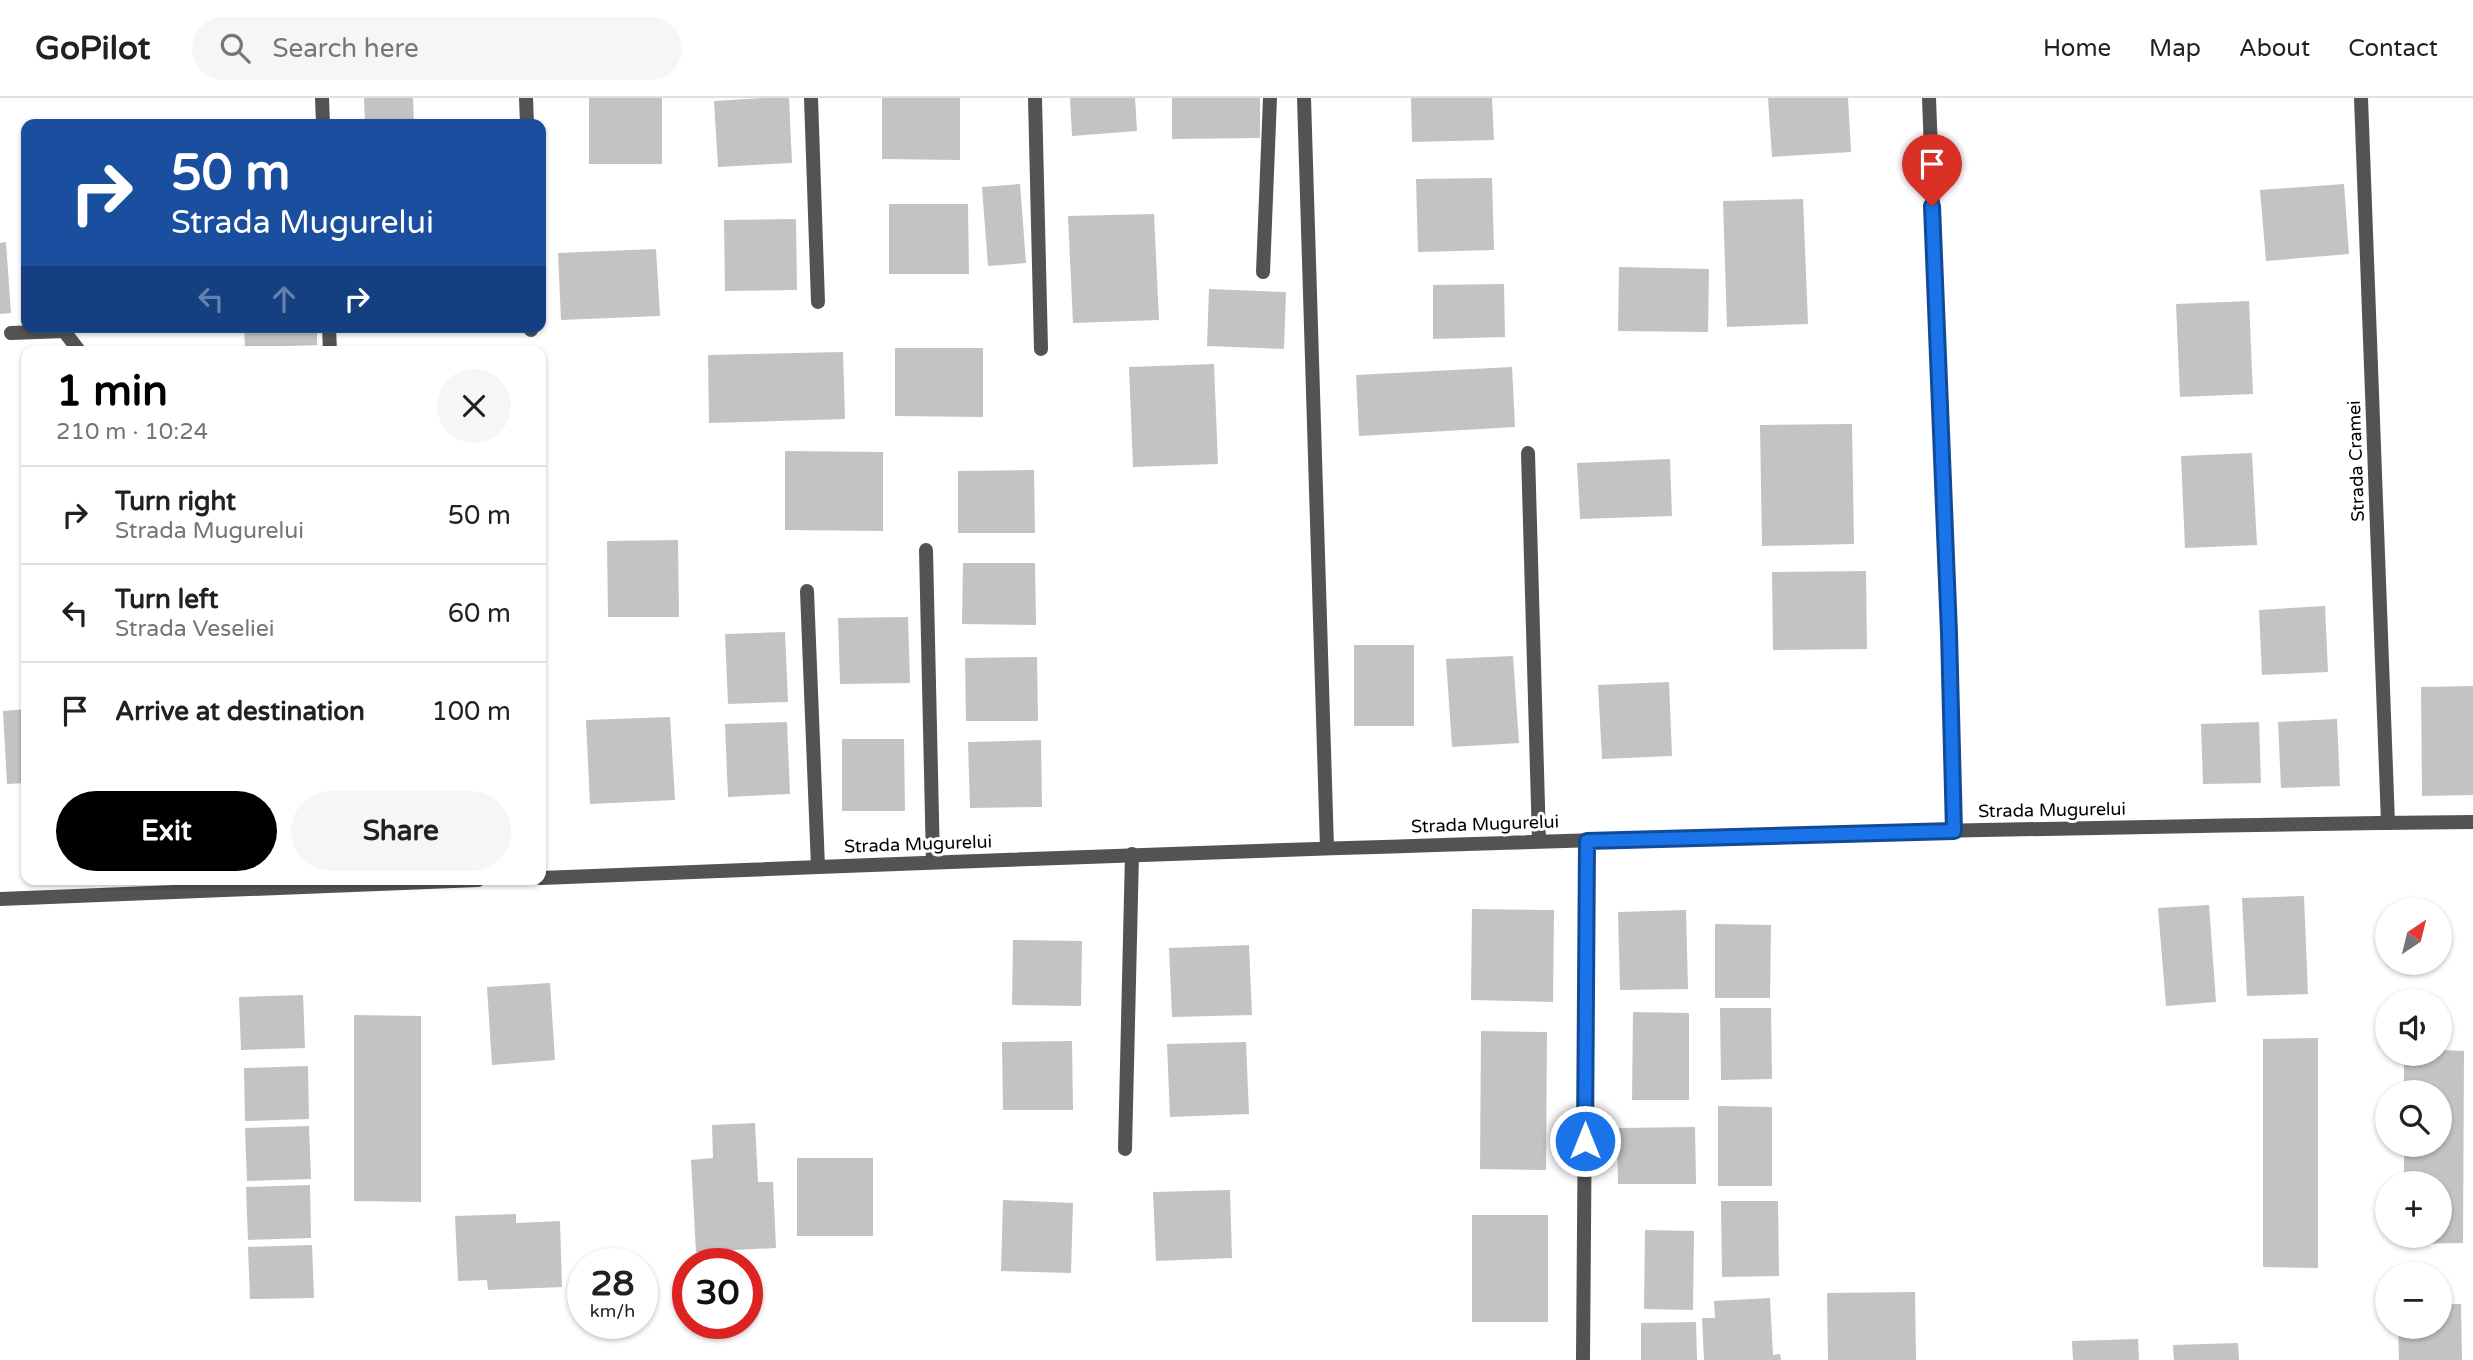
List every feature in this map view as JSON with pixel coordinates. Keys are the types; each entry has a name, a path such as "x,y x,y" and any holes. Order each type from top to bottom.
{"street":[{"path":"322,98 323,119"},
{"path":"526,98 527,119"},
{"path":"811,98 818,302"},
{"path":"1035,98 1041,349"},
{"path":"1263,272 1270,98"},
{"path":"1304,98 1327,848"},
{"path":"1928,98 1954,831"},
{"name":"Strada Cramei","path":"2361,98 2388,823"},
{"path":"11,333 21,333"},
{"path":"1528,453 1539,841"},
{"path":"926,551 933,862"},
{"path":"807,591 818,867"},
{"name":"Strada Mugurelui","path":"546,878 1539,841 2473,822"},
{"path":"1583,1360 1587,841"},
{"path":"1125,1149 1132,854"},
{"path":"89,885 90,896"},
{"path":"0,899 357,885"}],"building":[{"path":"364,98 413,98 414,119 365,119"},
{"path":"589,98 662,98 662,164 589,164"},
{"path":"789,98 792,163 718,167 714,101"},
{"path":"882,98 960,98 960,160 882,159"},
{"path":"1070,98 1135,98 1137,131 1072,136"},
{"path":"1172,98 1260,98 1260,138 1172,139"},
{"path":"1411,98 1492,98 1494,140 1412,142"},
{"path":"1768,98 1848,98 1851,152 1772,157"},
{"path":"1492,178 1494,250 1418,252 1416,179"},
{"path":"1020,184 1026,263 988,266 982,187"},
{"path":"2344,184 2349,254 2266,261 2260,190"},
{"path":"1803,199 1808,324 1727,327 1723,201"},
{"path":"889,204 968,204 969,274 889,274"},
{"path":"1154,214 1159,320 1073,323 1068,216"},
{"path":"796,219 797,290 725,291 724,220"},
{"path":"6,242 11,313 0,314 0,243"},
{"path":"656,249 660,316 561,320 558,253"},
{"path":"1619,267 1709,269 1708,332 1618,331"},
{"path":"1504,284 1505,337 1433,339 1433,285"},
{"path":"1209,289 1286,292 1284,349 1207,346"},
{"path":"2249,301 2253,394 2180,397 2176,304"},
{"path":"244,333 317,333 317,345 245,346"},
{"path":"895,348 983,348 983,417 895,416"},
{"path":"843,352 845,419 709,423 708,355"},
{"path":"1214,364 1218,464 1133,467 1129,367"},
{"path":"1512,367 1515,427 1359,436 1356,375"},
{"path":"1852,424 1854,544 1762,546 1760,425"},
{"path":"785,451 883,452 883,531 785,530"},
{"path":"2252,453 2257,545 2185,548 2181,456"},
{"path":"1670,459 1672,516 1580,519 1577,463"},
{"path":"1034,470 1035,533 958,533 958,471"},
{"path":"678,540 679,617 608,617 607,541"},
{"path":"963,563 1035,563 1036,625 962,624"},
{"path":"1866,571 1867,649 1773,650 1772,572"},
{"path":"2325,606 2328,672 2262,675 2259,610"},
{"path":"908,617 910,683 840,684 838,618"},
{"path":"785,632 788,702 728,704 725,634"},
{"path":"1354,645 1414,645 1414,726 1354,726"},
{"path":"1513,656 1519,743 1452,747 1446,659"},
{"path":"1037,657 1038,721 966,721 965,658"},
{"path":"1669,682 1672,756 1602,759 1598,685"},
{"path":"2473,686 2473,795 2422,796 2421,687"},
{"path":"21,709 21,783 7,784 3,711"},
{"path":"670,717 675,800 590,804 586,720"},
{"path":"2337,719 2340,786 2281,788 2278,722"},
{"path":"787,722 790,794 728,797 725,724"},
{"path":"2259,722 2261,783 2203,784 2201,724"},
{"path":"842,739 904,739 905,811 842,811"},
{"path":"1041,740 1042,807 970,808 968,742"},
{"path":"2304,896 2308,994 2247,996 2242,898"},
{"path":"2209,905 2216,1002 2166,1006 2158,908"},
{"path":"1472,909 1554,910 1553,1002 1471,1000"},
{"path":"1686,910 1688,989 1620,990 1618,912"},
{"path":"1715,924 1771,925 1770,998 1715,998"},
{"path":"1013,940 1082,941 1081,1006 1012,1005"},
{"path":"1249,945 1252,1015 1172,1017 1169,948"},
{"path":"550,983 555,1060 492,1065 487,987"},
{"path":"303,995 305,1048 241,1050 239,997"},
{"path":"1720,1008 1771,1008 1772,1079 1721,1080"},
{"path":"1633,1012 1689,1013 1689,1100 1632,1100"},
{"path":"354,1015 421,1016 421,1202 354,1201"},
{"path":"1481,1031 1547,1032 1546,1170 1480,1169"},
{"path":"2318,1038 2318,1268 2263,1267 2263,1039"},
{"path":"1072,1041 1073,1110 1003,1110 1002,1042"},
{"path":"1246,1042 1249,1114 1170,1117 1167,1044"},
{"path":"2452,1050 2464,1051 2463,1243 2452,1243 2452,1171 2404,1171 2404,1157 2452,1157 2452,1080 2404,1080 2404,1066 2452,1066"},
{"path":"308,1066 309,1119 245,1121 244,1068"},
{"path":"1718,1106 1772,1107 1772,1186 1718,1186"},
{"path":"755,1123 758,1182 773,1182 776,1248 696,1248 691,1160 713,1158 712,1125"},
{"path":"309,1126 311,1179 247,1181 245,1128"},
{"path":"1695,1127 1696,1184 1618,1184 1617,1128"},
{"path":"797,1158 873,1158 873,1236 797,1236"},
{"path":"310,1185 311,1238 248,1240 246,1187"},
{"path":"1230,1190 1232,1258 1156,1261 1153,1192"},
{"path":"1003,1200 1073,1203 1071,1273 1001,1271"},
{"path":"1721,1201 1778,1201 1779,1276 1722,1277"},
{"path":"516,1214 516,1223 560,1221 562,1287 488,1290 487,1280 458,1281 455,1216"},
{"path":"1472,1215 1548,1215 1548,1322 1472,1322"},
{"path":"1645,1230 1694,1231 1693,1310 1644,1309"},
{"path":"312,1245 314,1298 250,1299 248,1247"},
{"path":"1915,1292 1916,1360 1828,1360 1827,1293"},
{"path":"1770,1298 1773,1355 1780,1354 1781,1360 1704,1360 1702,1318 1715,1318 1714,1301"},
{"path":"2452,1304 2461,1304 2462,1360 2399,1360 2398,1339 2452,1339"},
{"path":"1696,1322 1697,1360 1641,1360 1641,1323"},
{"path":"2138,1339 2139,1360 2073,1360 2072,1341"},
{"path":"2238,1343 2239,1360 2174,1360 2173,1345"}],"route":[{"path":"1585,1141 1587,841 1954,831 1932,206"}]}
